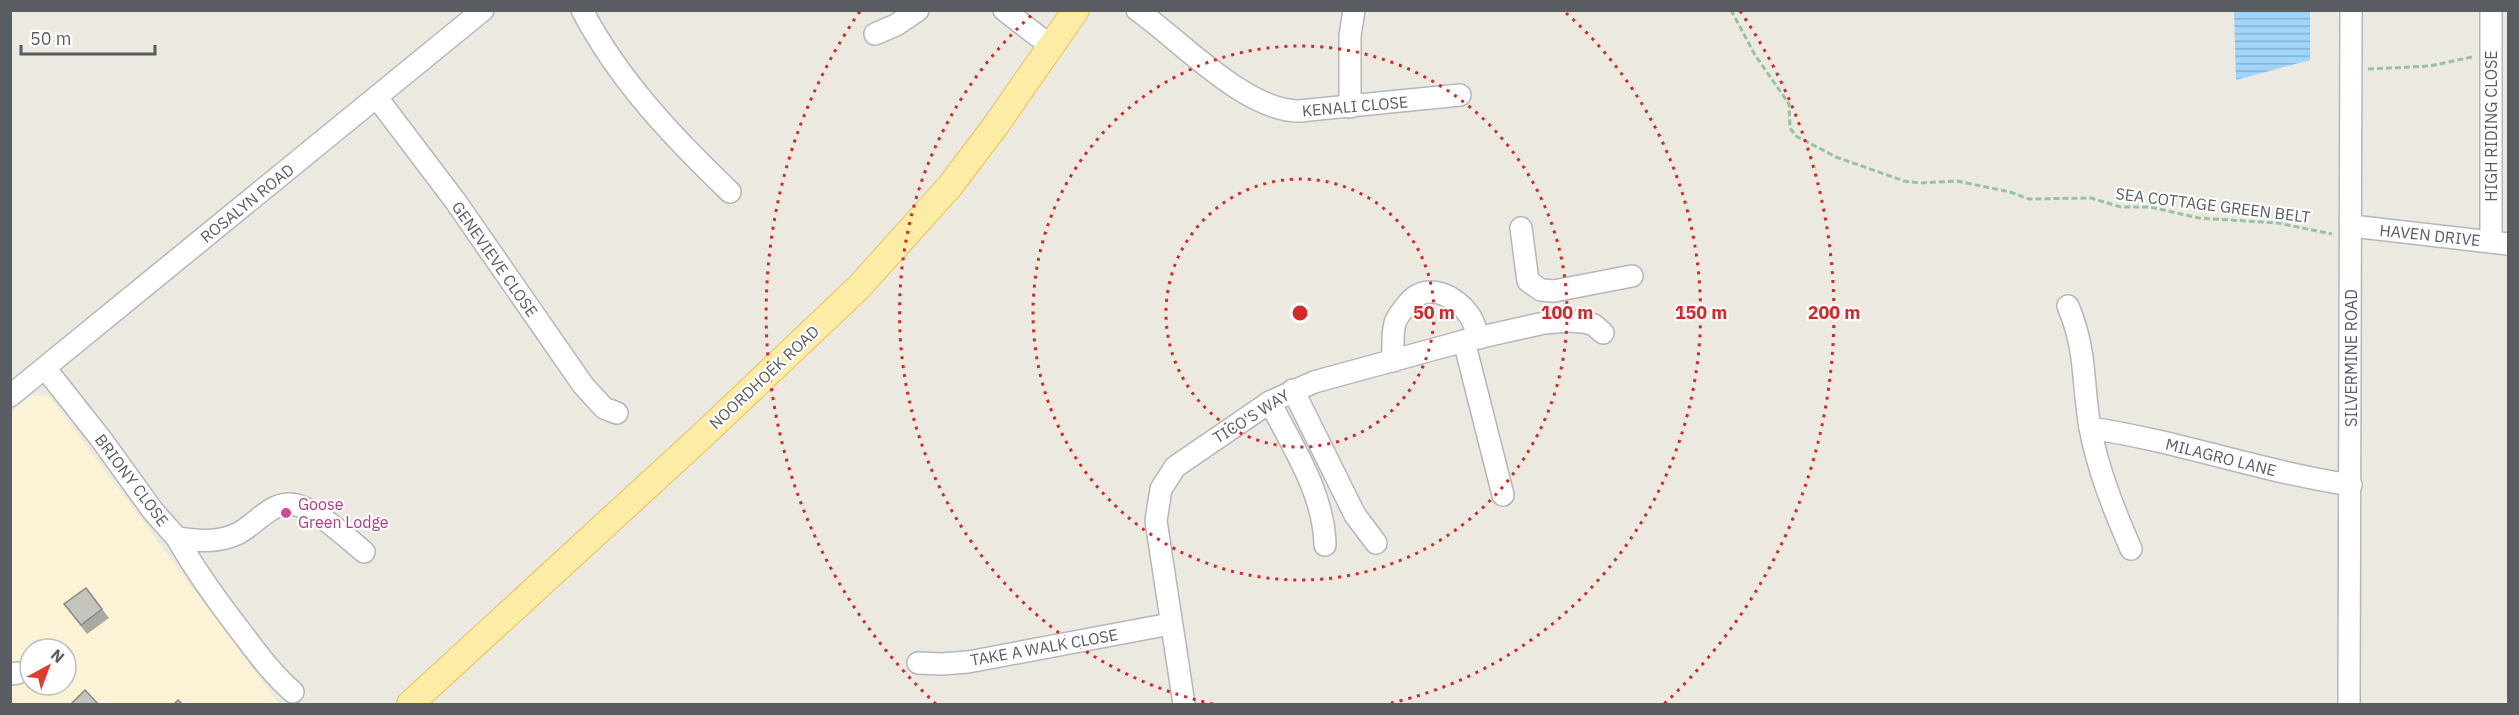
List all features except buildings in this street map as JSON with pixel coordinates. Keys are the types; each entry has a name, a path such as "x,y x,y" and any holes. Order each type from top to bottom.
{"main road":[{"name":"NOORDHOEK ROAD","path":"410,705 703,435 859,287 950,186 996,125 1076,10"}],"street":[{"name":"ROSALYN ROAD","path":"10,396 378,99 483,10"},
{"path":"582,10 597,38 628,83 700,163 730,192"},
{"path":"875,34 896,25 918,10"},
{"path":"1004,10 1052,46"},
{"name":"KENALI CLOSE","path":"1137,10 1200,62 1264,103 1289,111 1460,95"},
{"path":"1350,107 1350,36 1354,10"},
{"name":"SILVERMINE ROAD","path":"2349,705 2351,10"},
{"name":"HIGH RIDING CLOSE","path":"2491,10 2500,243"},
{"name":"GENEVIEVE CLOSE","path":"378,99 456,202 584,385 604,408 617,413"},
{"path":"1521,228 1528,281 1541,290 1554,291 1632,276"},
{"name":"HAVEN DRIVE","path":"2352,230 2500,243"},
{"path":"1393,361 1395,324 1398,317 1418,294 1427,291 1440,293 1465,309 1472,318 1472,339 1503,495"},
{"path":"1554,291 1557,322"},
{"path":"2067,306 2077,327 2082,347 2090,428 2114,509 2131,549"},
{"name":"TICO'S WAY","path":"1184,705 1156,521 1161,489 1175,467 1270,402 1293,390 1472,339 1557,322 1584,322 1603,333"},
{"name":"BRIONY CLOSE","path":"45,368 101,439 153,511 177,538 211,541 223,539 239,533 272,510 290,504 326,522 364,552"},
{"path":"1293,390 1355,515 1376,543"},
{"path":"1270,402 1316,492 1325,527 1325,545"},
{"name":"MILAGRO LANE","path":"2090,428 2126,433 2305,478 2351,485"},
{"path":"177,538 194,568 220,605 272,672 293,692"},
{"name":"TAKE A WALK CLOSE","path":"918,663 968,662 1170,624"}],"path":[{"name":"SEA COTTAGE GREEN BELT","path":"1731,10 1755,55 1789,104 1790,128 1796,135 1836,157 1887,176 1919,183 1957,181 2010,192 2030,199 2091,198 2121,207 2150,207 2199,218 2278,223 2331,234 2352,230"},
{"path":"2352,70 2430,66 2491,52"}],"shaded area":[{"path":"31,395 50,397 279,704 11,704 11,412"}],"water":[{"path":"2234,11 2310,11 2310,60 2236,80"}],"place":[{"name":"Goose Green Lodge","path":"286,513"}]}
